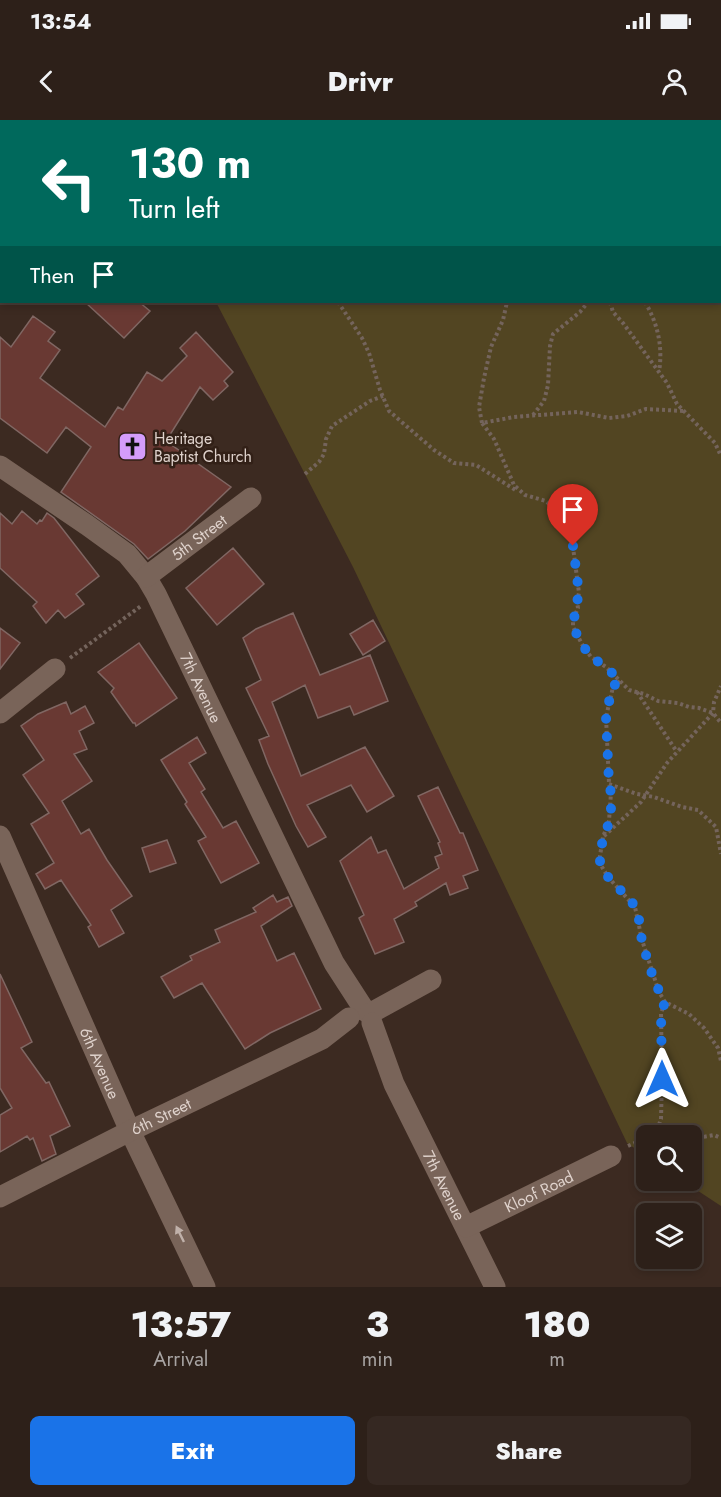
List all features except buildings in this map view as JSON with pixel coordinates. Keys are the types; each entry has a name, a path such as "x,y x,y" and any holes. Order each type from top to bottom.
{"street":[{"name":"7th Avenue","path":"0,466 126,554 151,586 360,1021 394,1084 495,1287"},
{"name":"5th Street","path":"151,586 250,498"},
{"path":"0,713 55,669"},
{"name":"6th Avenue","path":"0,836 130,1131 205,1287"},
{"name":"6th Street","path":"0,1197 130,1131 360,1021 431,980"},
{"name":"Kloof Road","path":"466,1227 611,1156"}],"path":[{"path":"339,303 369,353 389,411 434,450 454,463 476,465 525,495 546,501 570,524 579,593 573,627 591,657 606,667 629,690 658,701 678,703 713,713 721,723"},
{"path":"507,303 503,320 491,347 479,407 482,423 494,439 514,485 525,495"},
{"path":"532,416 544,401 549,385 550,346 553,334 580,312 587,303"},
{"path":"610,303 613,312 667,383 677,404 715,443 721,456"},
{"path":"646,303 657,328 662,354 659,373"},
{"path":"304,474 319,462 324,454 326,439 332,426 370,401 382,396"},
{"path":"482,423 578,412 609,418 627,416 646,409 683,411"},
{"path":"55,669 151,586"},
{"path":"620,681 612,687 606,717 611,793 609,821 603,837 600,862 608,877 635,907 651,969 665,1002 689,1014 704,1028 718,1048 721,1061"},
{"path":"603,837 641,802 667,763 713,713 714,702 721,687"},
{"path":"636,692 677,752"},
{"path":"609,783 698,810 716,827 721,854"},
{"path":"659,1125 661,1119 661,1013 665,1002"},
{"path":"702,1137 714,1135 721,1138"}],"shaded area":[{"path":"217,303 721,303 721,1206 698,1191 702,1191 702,1125 636,1125 636,1149 627,1143 353,567"}],"place":[{"name":"Heritage Baptist Church","path":"133,447"}],"route":[{"path":"573,546 579,593 573,627 591,657 606,667 620,681 612,687 606,717 611,793 609,821 603,837 600,862 608,877 635,907 651,969 665,1002 661,1013 662,1079"}]}
